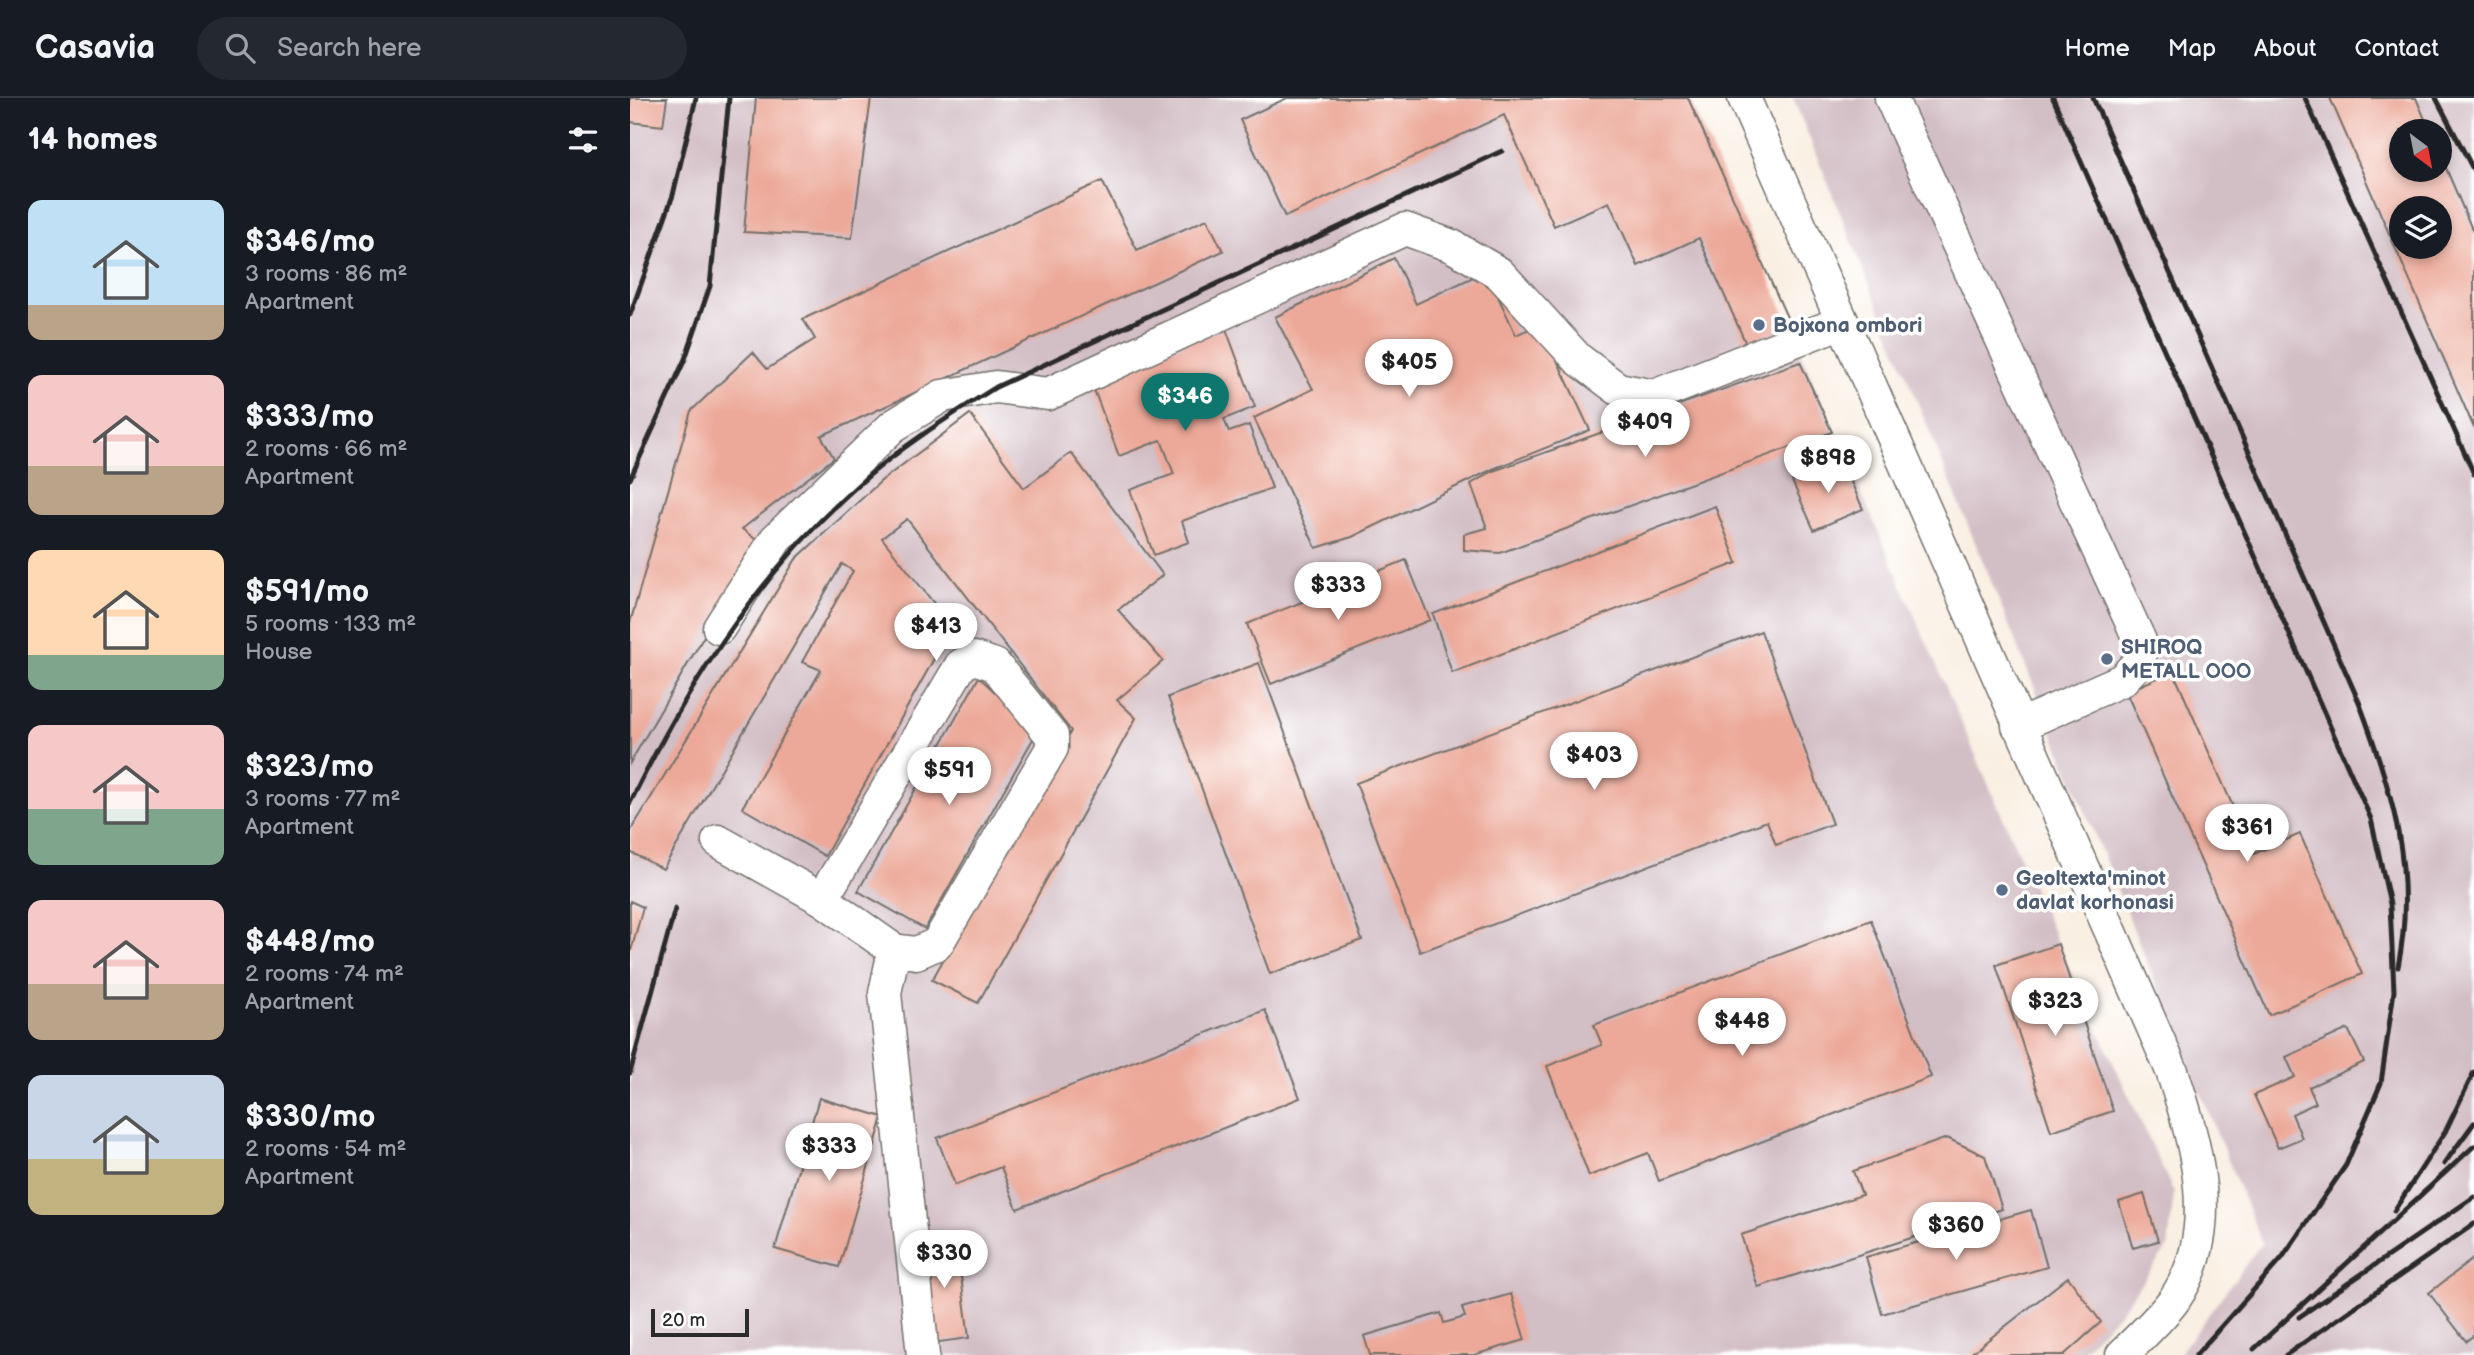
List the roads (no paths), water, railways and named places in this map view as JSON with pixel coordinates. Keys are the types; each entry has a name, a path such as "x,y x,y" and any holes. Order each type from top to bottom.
{"street":[{"path":"1744,98 2172,1071 2193,1134 2200,1181 2200,1243 2174,1299 2122,1355"},
{"path":"1891,98 2140,641 2140,661 2122,680 2018,726"},
{"path":"719,628 776,539 893,426 942,396 996,387 1048,394 1405,229 1452,247 1499,273 1578,359 1618,389 1654,396 1842,322"},
{"path":"718,841 822,900 894,950 916,953 937,944 1052,748 1052,736 995,665 974,658 961,665 822,900"},
{"path":"894,950 885,993 923,1355"}],"railway":[{"path":"630,315 673,195 696,98"},
{"path":"630,479 685,359 710,286 729,98"},
{"path":"2053,98 2371,819 2390,904 2394,991 2381,1083 2346,1165 2282,1258 2196,1355"},
{"path":"2093,98 2359,702 2371,735 2391,799 2403,865 2405,898 2398,967"},
{"path":"2305,98 2474,474"},
{"path":"2436,98 2474,171"},
{"path":"630,803 701,674 757,594 821,520 873,472 907,446 996,387 1502,151"},
{"path":"630,1073 675,909"},
{"path":"2394,1211 2445,1132 2474,1072"},
{"path":"2444,1164 2474,1123"},
{"path":"2254,1349 2474,1146"},
{"path":"2299,1317 2474,1197"},
{"path":"2286,1355 2474,1224"}],"place":[{"name":"Bojxona ombori","path":"1759,325"},
{"name":"SHIROQ METALL ООО","path":"2107,659"},
{"name":"Geoltexta'minot davlat korhonasi","path":"2002,890"}]}
